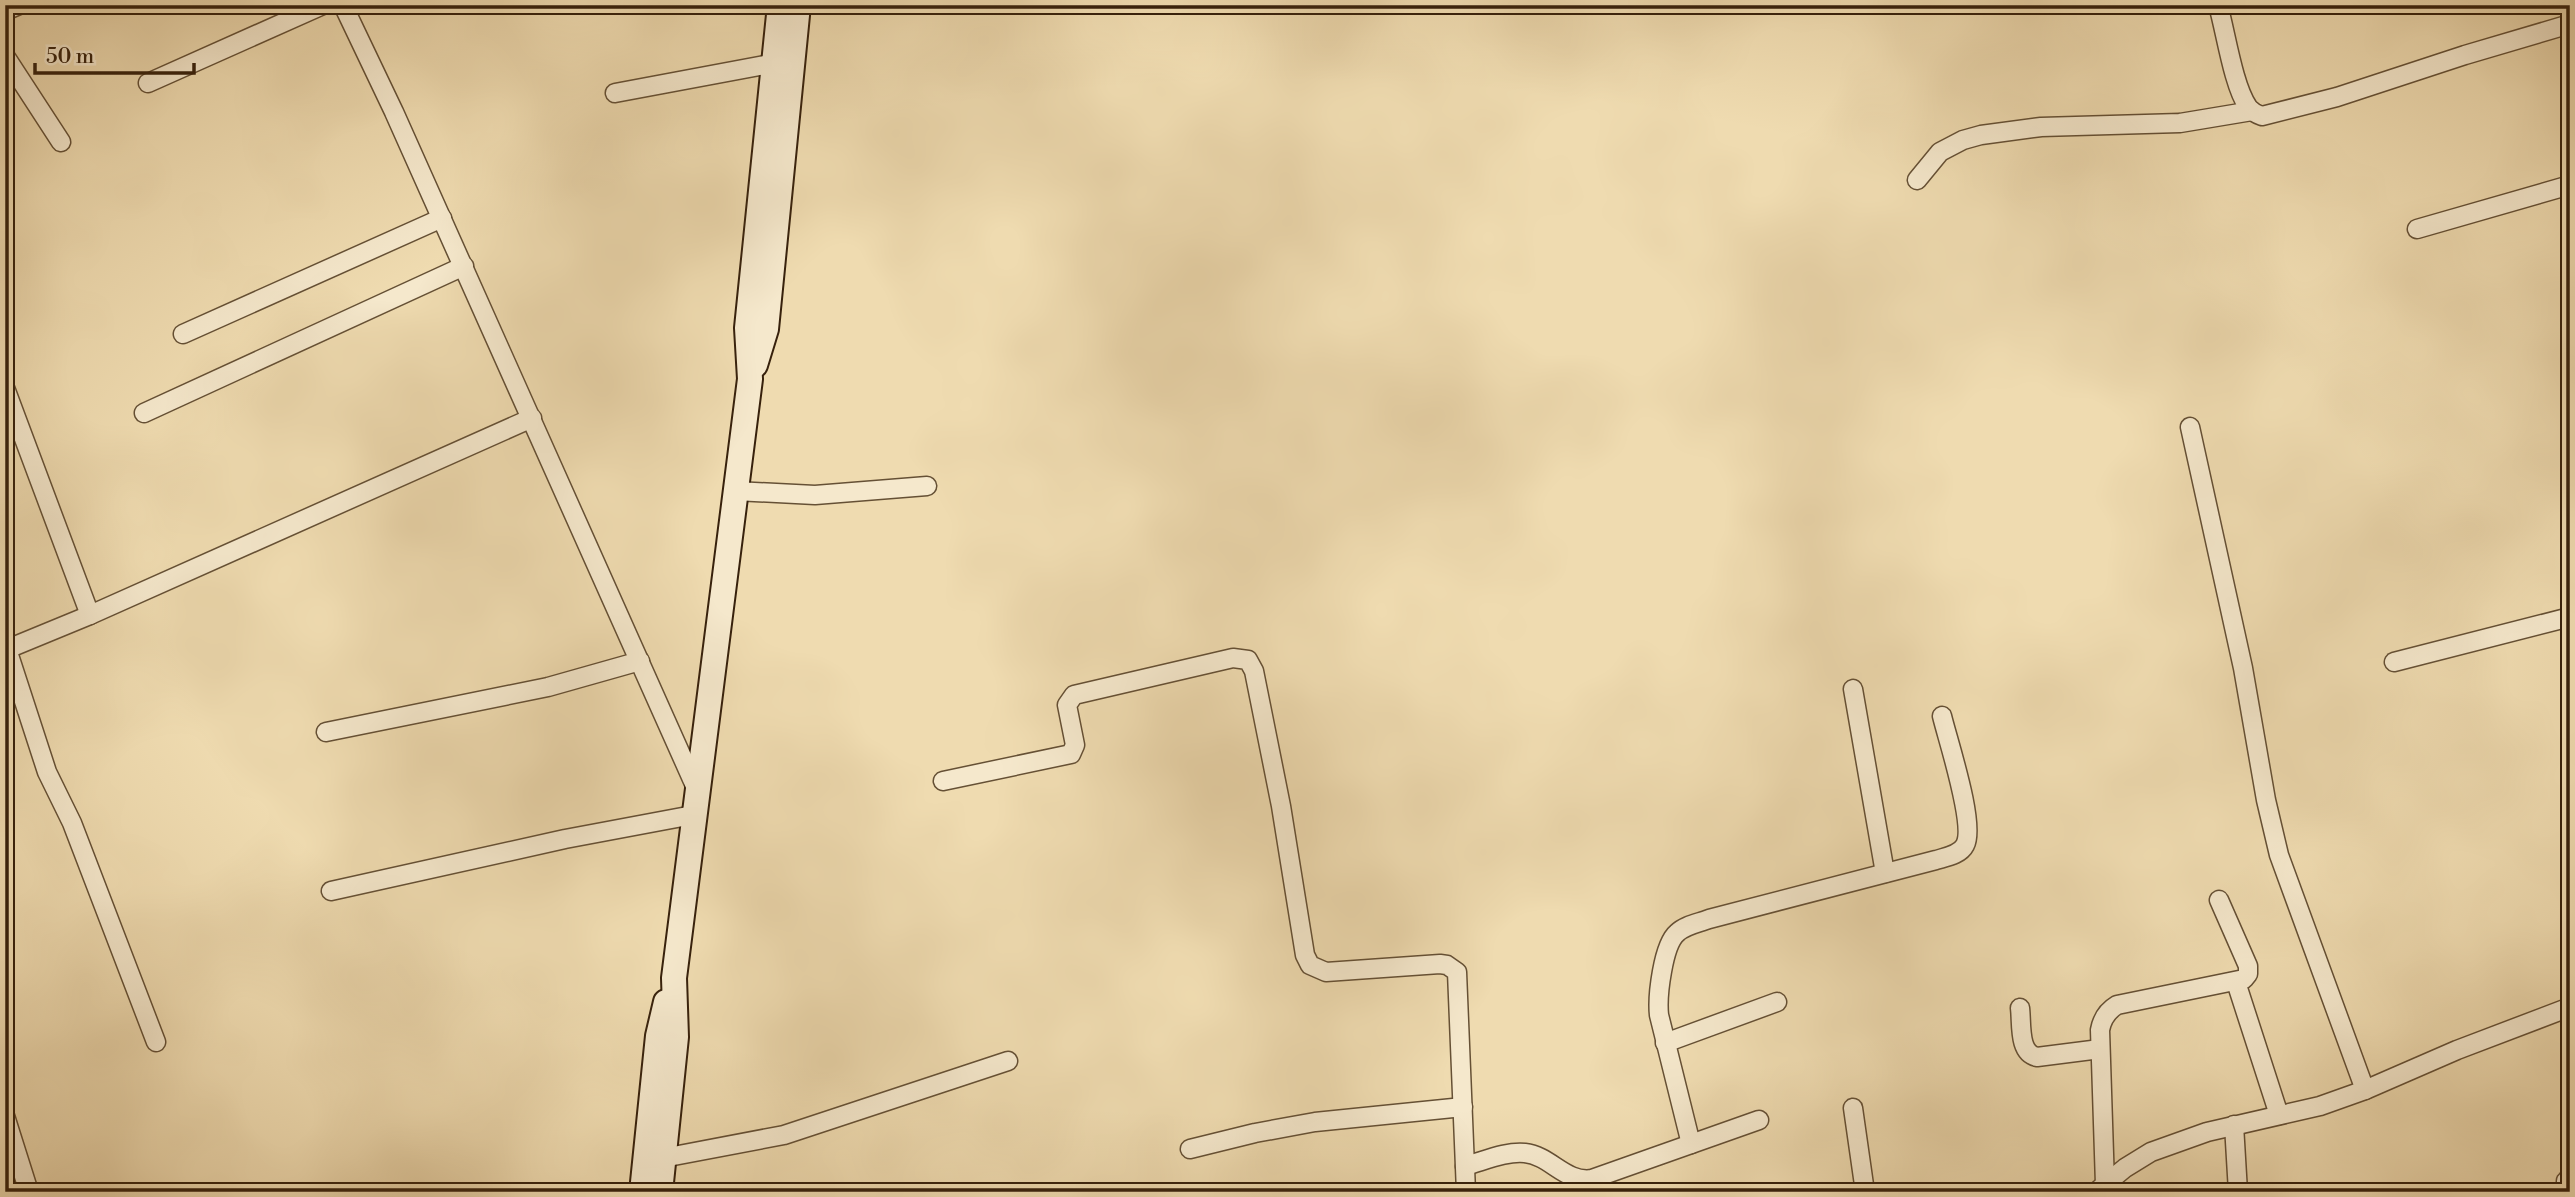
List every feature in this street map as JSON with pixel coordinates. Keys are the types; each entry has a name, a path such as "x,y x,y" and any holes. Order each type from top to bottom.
{"street":[{"path":"5,11 19,5"},
{"path":"148,83 323,5"},
{"path":"343,5 464,266 696,788"},
{"path":"780,5 783,62"},
{"path":"660,1192 676,1037 674,978 750,379 747,328 783,62 798,5"},
{"path":"2218,5 2241,91 2252,111 2270,115 2337,97 2570,24"},
{"path":"5,56 61,142"},
{"path":"615,93 783,62"},
{"path":"1917,180 1940,152 1963,140 1981,135 2042,127 2180,123 2252,111"},
{"path":"2417,229 2570,185"},
{"path":"183,334 442,218"},
{"path":"144,413 464,266"},
{"path":"5,388 90,615"},
{"path":"156,1042 72,823 47,772 6,650 532,418"},
{"path":"2190,427 2244,668 2266,800 2279,855 2365,1090"},
{"path":"735,491 815,495 927,486"},
{"path":"2395,662 2570,617"},
{"path":"943,781 1071,754 1075,745 1067,705 1074,695 1233,658 1248,660 1254,671 1281,806 1305,956 1310,965 1326,972 1440,964 1457,972 1466,1192"},
{"path":"327,732 548,687 640,660"},
{"path":"1853,689 1885,873"},
{"path":"1691,1144 1665,1043 1658,1003 1668,947 1677,933 1709,919 1955,854 1966,844 1966,810 1942,716"},
{"path":"331,891 565,839 693,815"},
{"path":"2100,1188 2102,1022 2117,1005 2236,982 2248,974 2248,965 2219,900"},
{"path":"642,1192 658,1036 664,1006 674,978"},
{"path":"2236,982 2279,1115"},
{"path":"1665,1043 1777,1002"},
{"path":"2100,1188 2124,1168 2151,1152 2207,1132 2320,1106 2570,1007"},
{"path":"2020,1008 2024,1048 2030,1055 2037,1057 2100,1049"},
{"path":"663,1158 784,1135 1008,1061"},
{"path":"1190,1149 1315,1122 1463,1107"},
{"path":"1853,1108 1865,1192"},
{"path":"5,1116 29,1192"},
{"path":"1465,1166 1513,1153 1525,1153 1534,1155 1573,1178 1586,1180 1759,1120"},
{"path":"2234,1125 2238,1192"}]}
